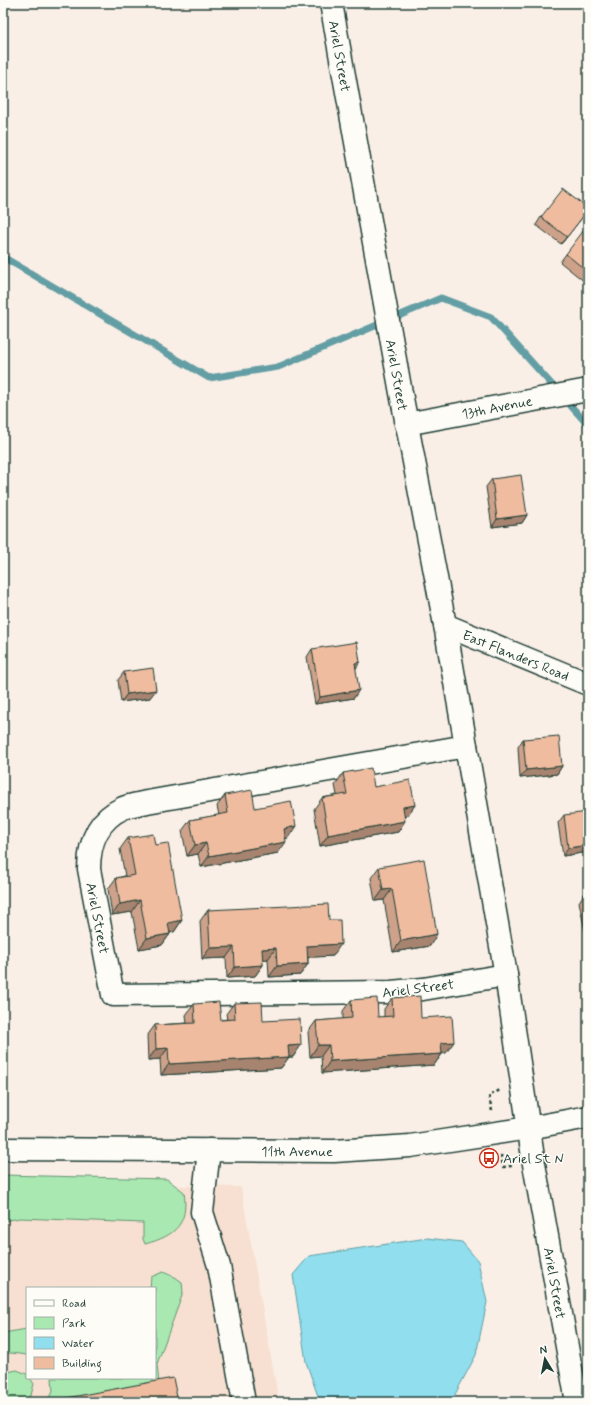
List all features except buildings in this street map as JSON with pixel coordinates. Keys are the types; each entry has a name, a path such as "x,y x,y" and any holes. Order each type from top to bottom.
{"street":[{"name":"Ariel Street","path":"331,3 406,424 445,625 506,975 534,1164 577,1402"},
{"name":"13th Avenue","path":"406,424 588,390"},
{"name":"East Flanders Road","path":"445,625 588,684"},
{"name":"Ariel Street","path":"466,746 147,802 123,808 108,819 95,834 89,852 89,869 113,995 391,992 423,989 506,975"},
{"name":"11th Avenue","path":"3,1149 334,1151 410,1146 529,1128 588,1117"},
{"path":"210,1150 202,1212 219,1266 244,1402"}],"shaded area":[{"path":"3,1182 241,1187 279,1402 3,1402"}],"green space":[{"path":"3,1175 167,1179 184,1192 184,1212 178,1227 172,1232 155,1241 145,1244 143,1239 143,1223 20,1218 3,1221"},
{"path":"163,1272 175,1277 182,1282 183,1293 157,1364 159,1384 45,1402 53,1392 52,1379 156,1379 156,1287 150,1287 151,1277"},
{"path":"26,1329 26,1355 11,1353 3,1354 3,1333"},
{"path":"17,1370 26,1374 26,1379 31,1379 34,1384 31,1395 24,1401 3,1402 3,1373"}],"water":[{"path":"427,1238 462,1242 478,1261 487,1302 476,1355 451,1402 320,1402 306,1362 293,1275 309,1256"}],"waterway":[{"path":"3,257 209,378 278,367 441,298 491,317 588,425"}],"place":[{"name":"Ariel St N","path":"489,1158"}]}
